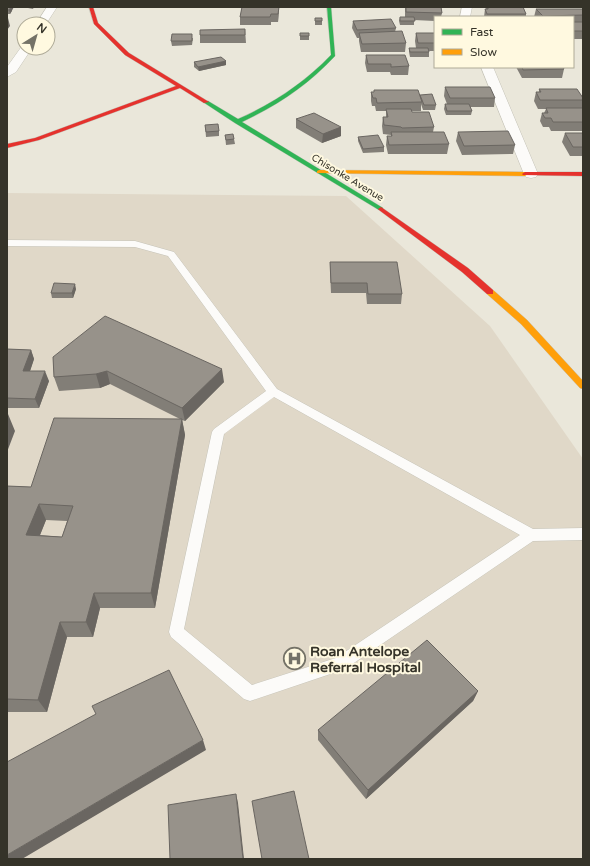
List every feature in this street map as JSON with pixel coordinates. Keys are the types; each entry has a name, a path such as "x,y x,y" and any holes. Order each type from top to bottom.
{"street":[{"path":"47,16 52,7"},
{"name":"Chisonke Avenue","path":"91,7 96,23 127,54 385,212 465,270 524,322 583,386"},
{"path":"237,122 265,110 301,88 333,55 329,7"},
{"path":"7,73 12,69 21,56"},
{"path":"486,68 530,174"},
{"path":"7,146 37,139 179,87"},
{"path":"318,172 583,174"}],"lane":[{"path":"7,243 135,244 172,254 273,392 531,535 583,534"},
{"path":"273,392 218,432 176,632 250,693 340,664 531,535"}],"shaded area":[{"name":"Roan Antelope Referral Hospital","path":"7,193 346,196 490,326 583,459 583,859 7,859"}],"building":[{"path":"242,7 279,7 278,14 271,14 270,17 240,17"},
{"path":"406,7 441,7 442,13 406,12"},
{"path":"488,7 523,7 526,14 487,14 485,9 488,9"},
{"path":"536,9 582,9 583,15 543,16"},
{"path":"400,17 414,17 415,21 400,21"},
{"path":"315,18 322,18 322,21 315,21"},
{"path":"391,19 396,28 357,30 353,21"},
{"path":"574,22 583,22 583,31 574,31"},
{"path":"245,29 245,35 200,35 200,30"},
{"path":"402,31 406,43 362,44 359,33"},
{"path":"300,33 309,33 309,36 300,36"},
{"path":"416,33 434,33 434,43 418,43"},
{"path":"172,34 192,34 192,41 171,41"},
{"path":"409,48 428,48 429,52 410,52"},
{"path":"366,55 405,55 409,66 391,67 391,64 368,64"},
{"path":"221,57 226,61 198,67 194,62"},
{"path":"522,68 564,69 523,70"},
{"path":"445,87 490,87 495,98 450,98"},
{"path":"539,89 577,89 583,100 540,100 536,92 541,92"},
{"path":"374,90 418,90 422,102 377,103 376,98 373,98 371,92 374,92"},
{"path":"432,94 436,105 424,105 420,95"},
{"path":"445,104 469,104 472,111 447,111"},
{"path":"546,108 583,108 583,122 553,122 551,118 545,118 542,113 548,113"},
{"path":"386,109 411,109 412,112 429,112 434,127 402,128 384,125 383,117 388,117"},
{"path":"314,113 341,127 323,134 296,119"},
{"path":"218,124 219,131 206,132 205,125"},
{"path":"508,131 515,145 464,146 458,132"},
{"path":"391,132 444,132 449,144 389,145 387,136 392,136"},
{"path":"565,133 583,133 583,147 573,147"},
{"path":"233,134 234,139 226,140 225,135"},
{"path":"378,135 384,147 363,149 358,137"},
{"path":"330,262 397,262 402,294 368,294 367,283 331,283"},
{"path":"54,283 75,284 72,293 51,293"},
{"path":"105,316 222,369 182,408 107,371 96,374 54,377 53,357"},
{"path":"7,349 31,350 23,371 45,371 35,399 7,398"},
{"path":"54,418 182,419 151,593 94,593 86,622 60,622 38,700 7,699 7,486 31,487","holes":["39,504 73,506 62,537 26,535"]},
{"path":"427,640 478,691 368,790 318,730"},
{"path":"169,670 203,740 7,855 7,762 96,714 92,706"},
{"path":"294,791 309,859 262,859 252,801"},
{"path":"236,794 243,859 170,859 168,805"}],"traffic: fast":[{"path":"237,122 277,102 301,86 333,55 329,7"},
{"path":"206,102 381,209"}],"traffic: slow":[{"path":"319,172 525,174"},
{"path":"490,292 524,322 583,386"}],"traffic: jam":[{"path":"91,7 96,23 127,54 206,102"},
{"path":"7,146 37,139 179,87"},
{"path":"525,174 583,174"},
{"path":"381,209 465,270 490,292"}],"place":[{"name":"Roan Antelope Referral Hospital","path":"295,659"}]}
